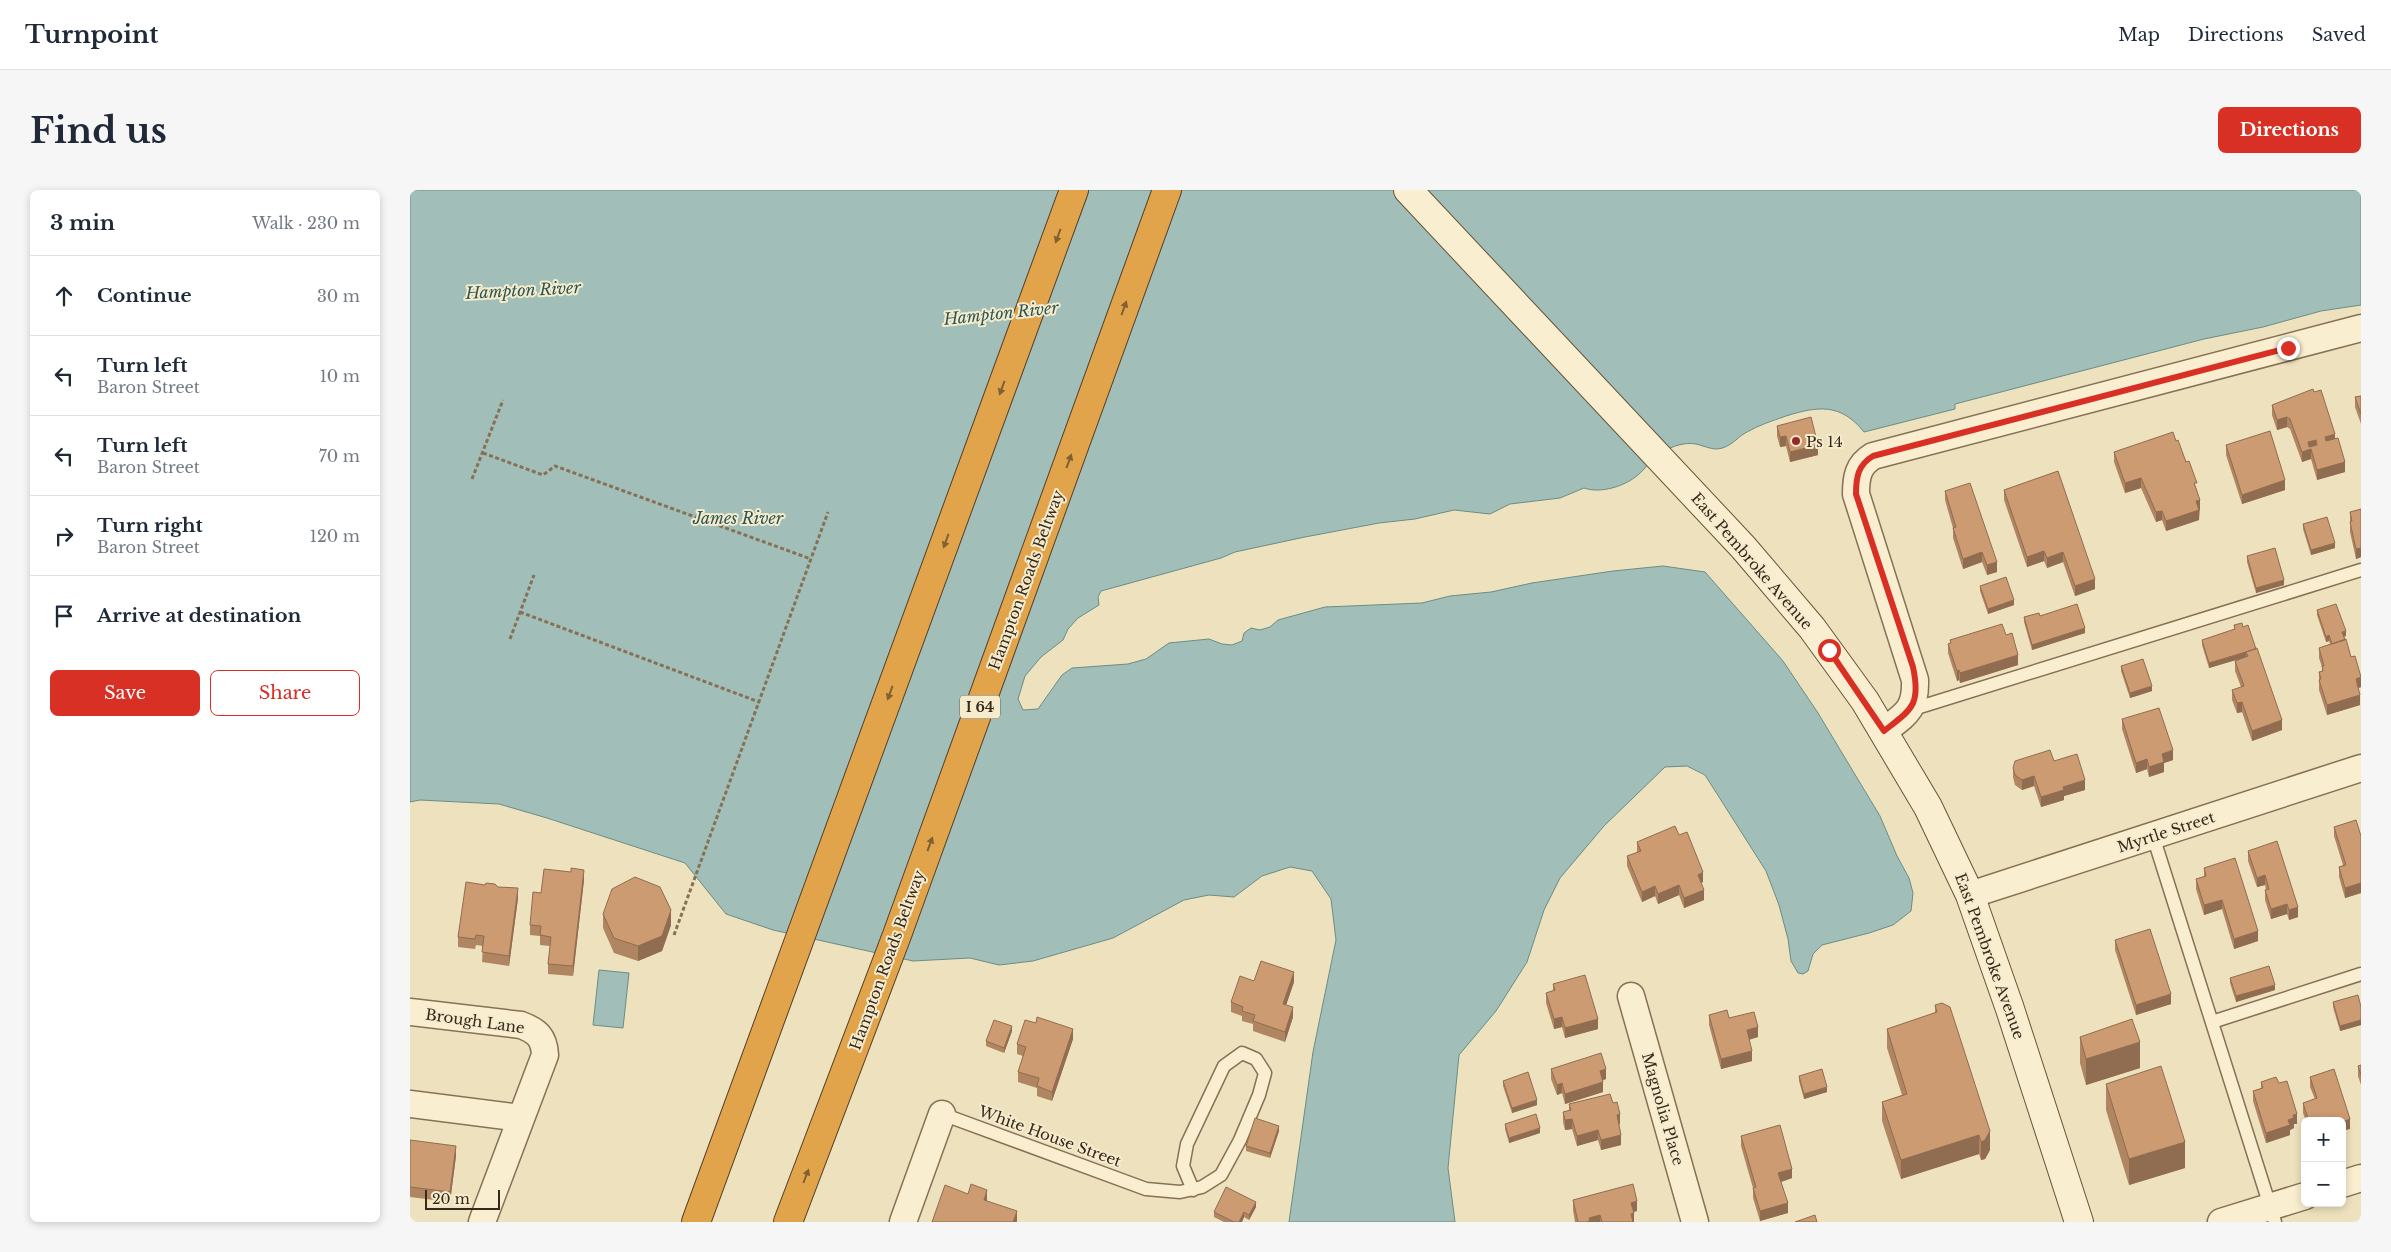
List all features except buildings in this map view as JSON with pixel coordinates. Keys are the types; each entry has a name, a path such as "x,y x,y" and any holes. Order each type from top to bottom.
{"highway":[{"path":"696,1222 1074,190"},
{"name":"Hampton Roads Beltway","path":"788,1222 897,936 1167,190"}],"main road":[{"name":"East Pembroke Avenue","path":"1408,190 1743,546 1812,628 1846,673 1884,731 1942,834 1970,895 1998,972 2079,1222"}],"street":[{"path":"1884,731 1910,710 1916,696 1913,667 1856,494 1856,481 1859,469 1865,461 1873,456 2361,328"},
{"name":"Myrtle Street","path":"1970,895 2361,768"},
{"name":"Magnolia Place","path":"1631,996 1694,1222"},
{"name":"Brough Lane","path":"410,1012 521,1025 532,1029 540,1036 544,1044 545,1054 482,1222"},
{"path":"410,1104 520,1118"},
{"path":"903,1222 942,1114"},
{"path":"2346,1183 2361,1178"},
{"path":"2221,1222 2272,1214 2301,1198"}],"lane":[{"path":"1910,710 2361,570"},
{"path":"2153,836 2272,1214"},
{"path":"2212,1022 2361,974"},
{"path":"1242,1053 1256,1059 1265,1073 1259,1095 1240,1140 1221,1175 1202,1188 1192,1190 1183,1166 1187,1144 1224,1066 1242,1053"},
{"name":"White House Street","path":"942,1114 1146,1189 1180,1192 1192,1190"}],"path":[{"path":"472,479 503,400"},
{"path":"483,453 543,475 555,466 811,559"},
{"path":"674,935 828,512"},
{"path":"510,639 534,575"},
{"path":"520,612 759,702"}],"water":[{"name":"James River","path":"410,190 2361,190 2361,305 2321,311 2263,327 2204,339 1955,404 1955,409 1864,432 1847,416 1838,412 1828,409 1808,410 1756,427 1728,446 1721,448 1714,449 1696,444 1683,444 1670,448 1659,454 1633,479 1620,486 1598,490 1584,488 1560,498 1510,504 1490,514 1454,510 1415,519 1379,523 1305,537 1235,552 1221,558 1101,591 1098,597 1099,605 1078,618 1068,629 1063,640 1041,657 1025,676 1018,699 1023,710 1038,709 1062,675 1072,668 1128,664 1146,659 1169,643 1209,639 1222,644 1232,645 1242,641 1244,633 1251,628 1260,630 1270,627 1278,620 1325,607 1422,603 1450,596 1491,592 1532,583 1663,566 1705,572 1783,661 1818,713 1880,816 1897,856 1909,878 1913,893 1911,911 1893,925 1822,945 1813,954 1808,971 1803,974 1798,973 1791,961 1788,939 1779,905 1766,871 1705,775 1687,766 1665,767 1604,826 1560,878 1544,910 1527,962 1496,1011 1459,1055 1448,1168 1455,1222 1289,1222 1313,1052 1336,940 1331,899 1312,871 1290,867 1262,876 1234,897 1209,895 1184,900 1113,938 1033,961 999,965 970,958 913,961 773,930 726,914 685,863 547,818 499,804 420,800 410,802"},
{"path":"599,970 629,973 623,1028 593,1025"}],"place":[{"name":"Ps 14","path":"1796,441"}],"route":[{"path":"1829,650 1884,731 1909,711 1916,696 1916,680 1913,667 1856,494 1856,481 1859,469 1865,461 1873,456 2288,348"}],"water label":[{"name":"Hampton River","path":"523,290"},
{"name":"Hampton River","path":"1001,313"}]}
